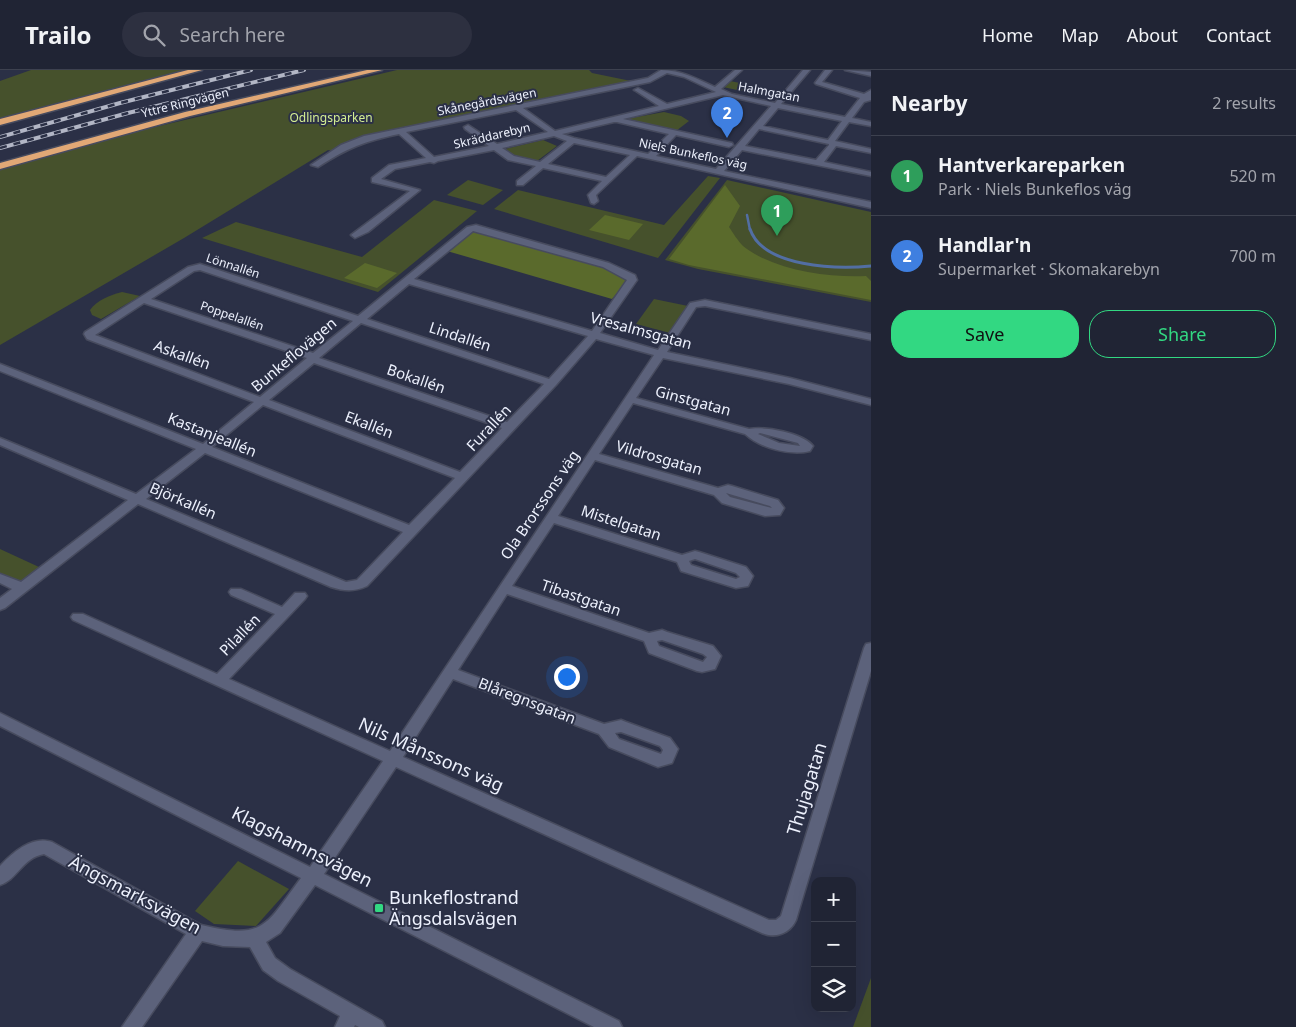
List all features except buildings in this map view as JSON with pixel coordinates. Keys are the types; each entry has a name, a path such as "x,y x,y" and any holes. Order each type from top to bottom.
{"highway":[{"name":"Yttre Ringvägen","path":"0,122 198,70"},
{"name":"Yttre Ringvägen","path":"0,166 197,112 378,70"}],"street":[{"name":"Halmgatan","path":"666,70 686,76 723,94 871,124"},
{"name":"Skånegårdsvägen","path":"315,165 344,147 367,138 650,80 666,70"},
{"path":"714,90 722,86 739,70"},
{"path":"719,171 806,70"},
{"path":"829,70 818,83 869,96"},
{"path":"848,70 871,74"},
{"path":"638,90 666,107"},
{"name":"Skräddarebyn","path":"354,235 365,230 416,190 377,180 392,167 434,161 723,94"},
{"path":"816,163 822,161 833,145 831,141 861,100 869,96"},
{"name":"Niels Bunkeflos väg","path":"518,108 554,133 572,140 869,204"},
{"path":"612,119 729,145"},
{"path":"468,127 511,158 608,180"},
{"path":"758,127 871,151"},
{"path":"400,132 434,161"},
{"path":"650,157 674,133"},
{"path":"520,183 572,140"},
{"path":"741,147 871,174"},
{"path":"594,201 592,195 636,154"},
{"path":"869,204 871,194"},
{"name":"Bunkeflovägen","path":"0,605 204,448 466,230 476,228 606,265 632,277"},
{"name":"Lönnallén","path":"91,337 89,334 92,330 191,269 200,267 358,320"},
{"name":"Furallén","path":"354,588 362,583 552,383 594,335 632,280 632,277"},
{"name":"Vresalmsgatan","path":"406,280 660,354 790,381 871,402"},
{"name":"Poppelallén","path":"142,299 313,358"},
{"name":"Ola Brorssons väg","path":"313,874 394,758 504,588 693,305 697,303 871,337"},
{"name":"Lindallén","path":"358,320 552,383"},
{"name":"Askallén","path":"91,337 262,401"},
{"name":"Bokallén","path":"313,358 510,427"},
{"name":"Kastanjeallén","path":"0,367 412,531"},
{"name":"Ginstgatan","path":"630,399 749,432"},
{"name":"Ekallén","path":"262,401 464,477"},
{"name":"Björkallén","path":"0,441 138,498 319,577 348,588 354,588"},
{"name":"Vildrosgatan","path":"592,456 718,492"},
{"name":"Mistelgatan","path":"551,518 682,559"},
{"path":"0,578 22,588"},
{"name":"Tibastgatan","path":"504,588 649,638"},
{"name":"Pilallén","path":"236,592 284,613"},
{"name":"Pilallén","path":"220,680 300,596"},
{"name":"Nils Månssons väg","path":"78,617 768,928"},
{"name":"Thujagatan","path":"768,928 780,927 788,920 871,648"},
{"name":"Blåregnsgatan","path":"450,672 604,730"},
{"name":"Klagshamnsvägen","path":"0,719 313,874 613,1027"},
{"name":"Ängsmarksvägen","path":"0,878 20,856 32,848 46,847 198,932 223,938 255,939"},
{"path":"313,874 274,928 255,939 269,964 284,975 348,1021 376,1027"},
{"path":"131,1027 198,932"}],"green space":[{"path":"31,70 186,70 0,119 0,81"},
{"name":"Odlingsparken","path":"397,70 589,70 592,73 631,81 364,136 332,151 328,150 184,238 0,345 0,169 138,131"},
{"path":"730,81 773,90 770,97 723,87"},
{"path":"664,112 681,116 689,121 676,131 626,119"},
{"path":"543,140 557,146 537,161 513,156 505,149"},
{"path":"708,176 720,178 658,258 494,209 518,190 664,225"},
{"path":"468,180 503,190 483,205 447,195"},
{"path":"727,180 871,212 871,302 698,269 665,260"},
{"path":"725,185 740,206 729,227 743,246 755,254 785,267 835,276 866,276 871,281 871,300 689,265 669,259"},
{"path":"434,200 477,211 378,292 202,238 236,222 362,257"},
{"path":"605,215 643,224 629,240 589,230"},
{"path":"473,231 604,267 628,280 612,299 447,251"},
{"path":"365,263 397,273 377,288 344,278"},
{"path":"122,292 140,296 101,319 92,315 90,310 96,303 108,296"},
{"path":"654,299 688,306 670,333 636,324"},
{"path":"0,549 39,567 21,582 0,573"},
{"path":"238,861 289,889 256,926 214,924 195,911"},
{"path":"871,978 871,1027 853,1027"}],"waterway":[{"path":"747,215 750,230"},
{"path":"750,229 758,242 770,252 785,259 822,266 871,266"}],"railway":[{"path":"0,137 120,103 251,70"},
{"path":"0,148 128,113 304,70"}],"place":[{"name":"Handlar'n","path":"727,138"},
{"name":"Hantverkareparken","path":"777,236"},
{"name":"Bunkeflostrand Ängsdalsvägen","path":"379,908"}]}
